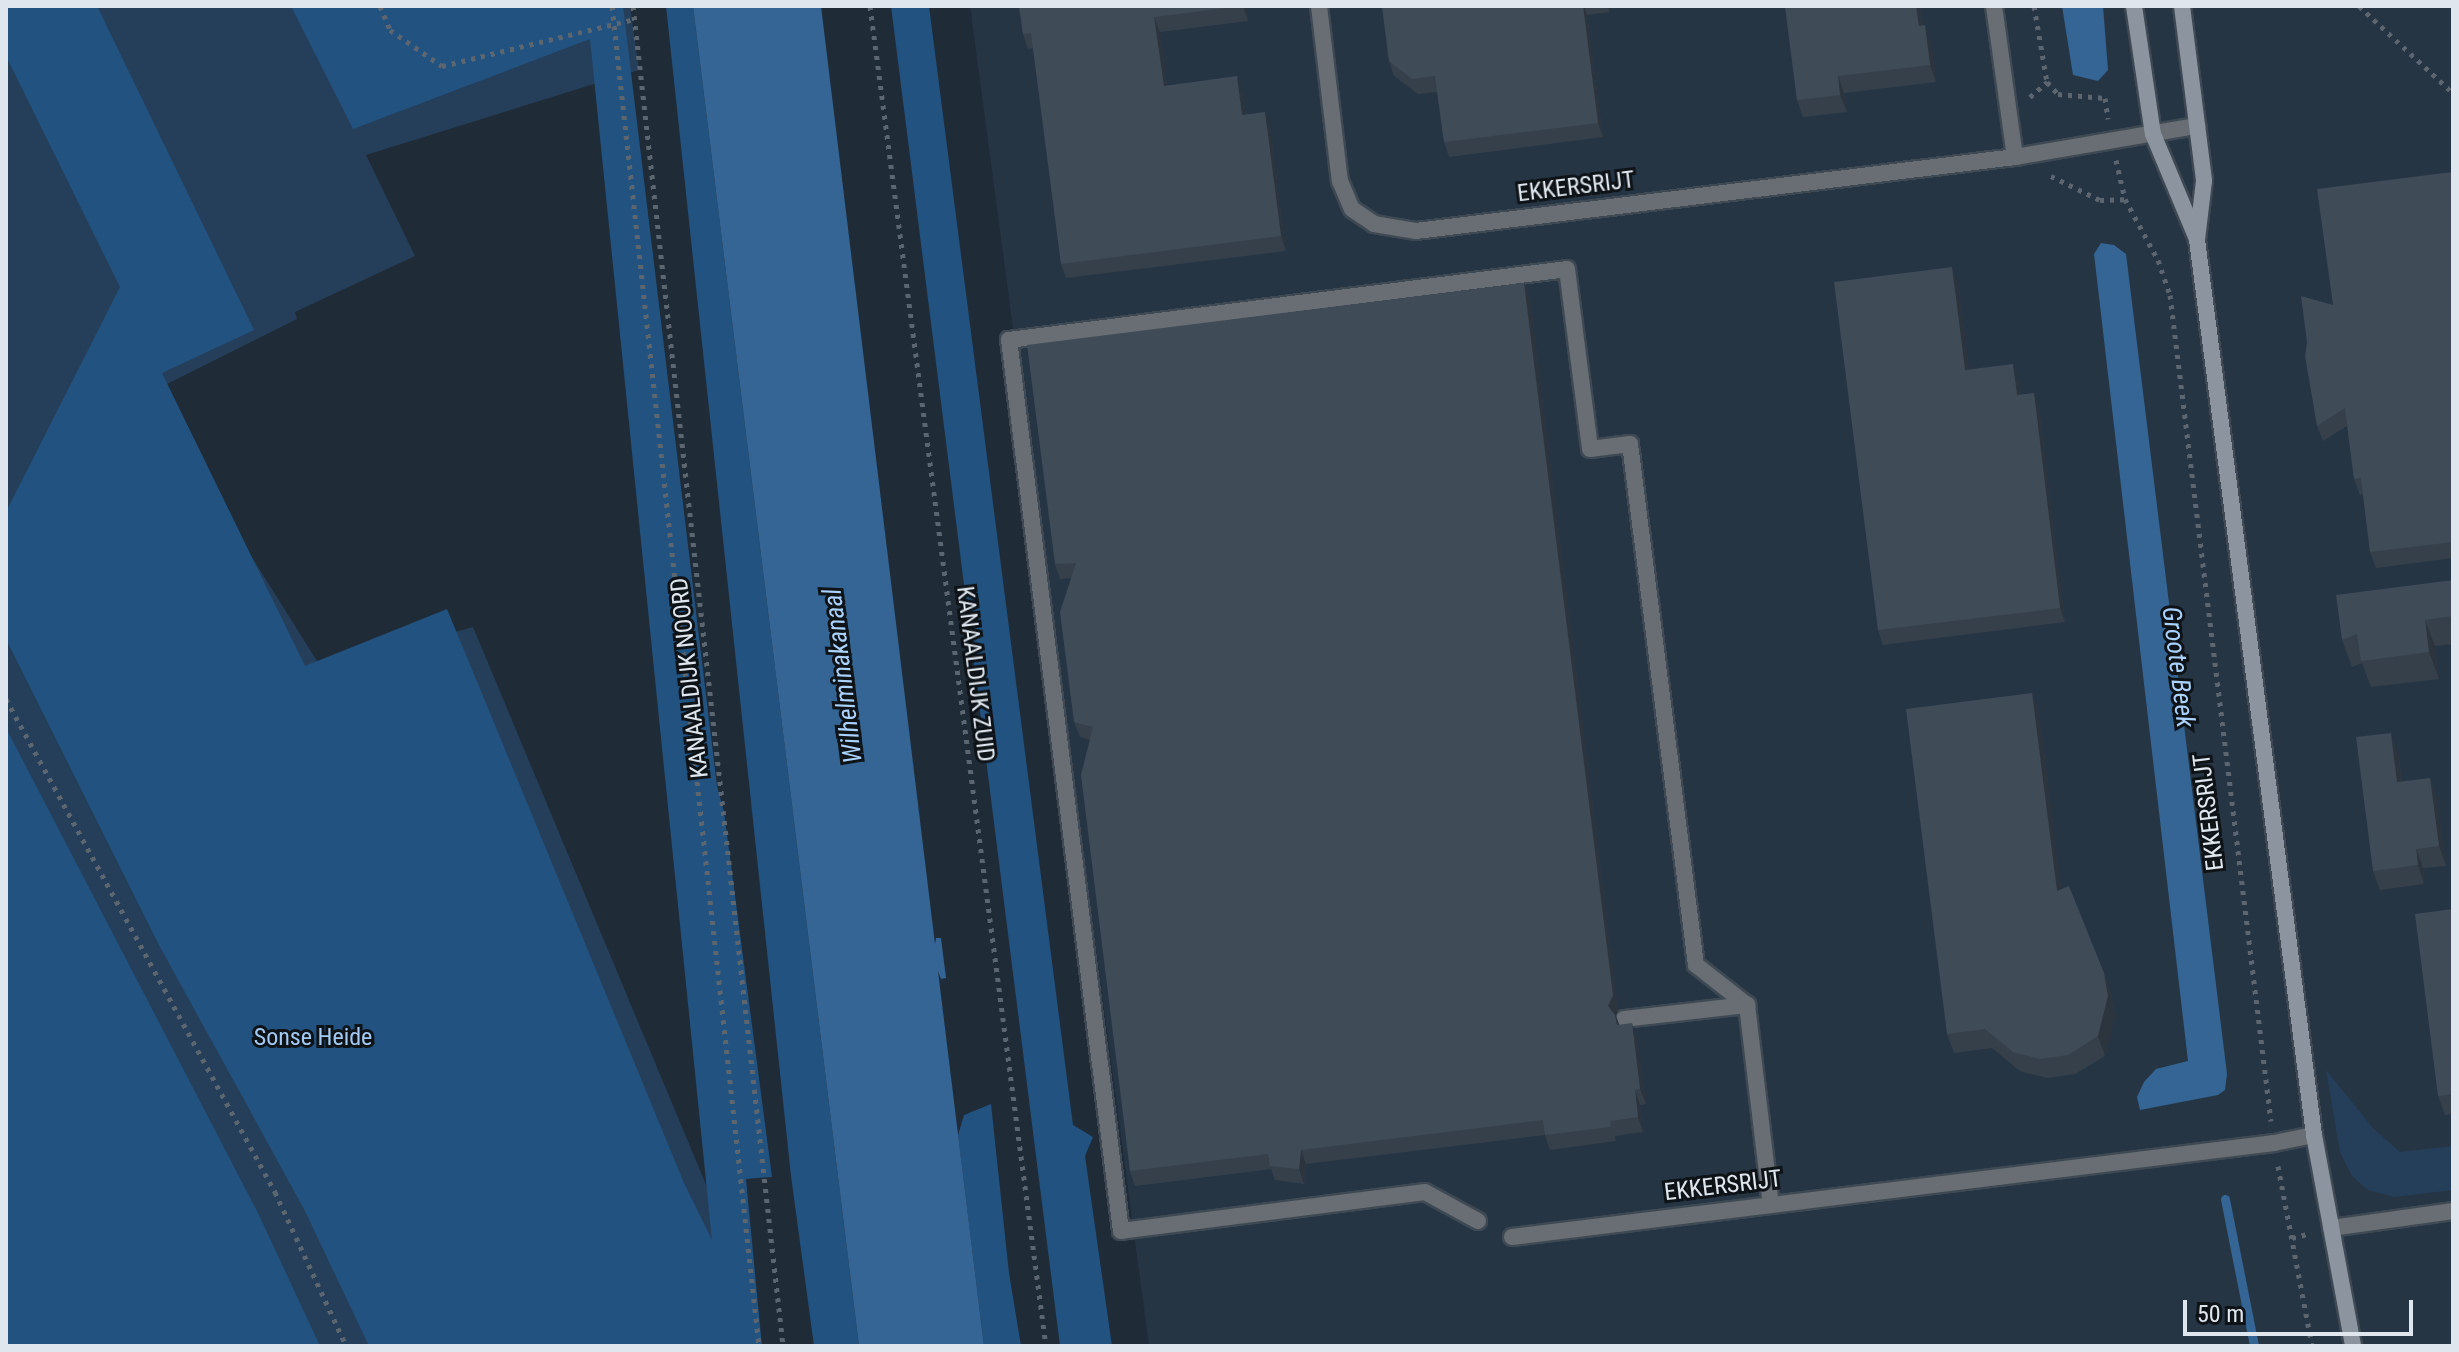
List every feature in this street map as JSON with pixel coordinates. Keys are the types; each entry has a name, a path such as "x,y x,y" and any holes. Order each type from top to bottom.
{"main road":[{"path":"2134,6 2153,134 2197,240"},
{"path":"2182,6 2204,181 2197,240 2314,1135 2353,1346"}],"street":[{"name":"EKKERSRIJT","path":"1319,6 1340,181 1352,209 1374,224 1416,231 2015,157 2112,143 2197,126"},
{"path":"1994,6 2015,157"},
{"path":"1478,1221 1425,1192 1121,1231 1009,340 1567,269 1590,449 1630,444 1696,965 1747,1005 1771,1205"},
{"path":"1624,1019 1747,1005"},
{"name":"EKKERSRIJT","path":"1512,1237 2274,1143 2314,1135"},
{"path":"2331,1228 2453,1211"}],"path":[{"path":"380,6 390,30 442,66 635,19"},
{"path":"612,6 759,1346"},
{"name":"KANAALDIJK NOORD","path":"633,6 783,1346"},
{"name":"KANAALDIJK ZUID","path":"870,6 1046,1346"},
{"name":"EKKERSRIJT","path":"2034,6 2047,82 2058,94 2105,98 2125,199 2158,260 2170,295 2274,1143 2312,1346"},
{"path":"2359,6 2453,93"},
{"path":"2015,157 2100,200 2125,199"},
{"path":"6,699 275,1192 346,1346"}],"shaded area":[{"path":"970,6 2453,6 2453,1346 1149,1346"}],"green space":[{"name":"Sonse Heide","path":"6,6 630,6 639,70 366,155 415,256 295,312 297,319 149,393 322,669 473,627 720,1218 737,1346 6,1346"},
{"name":"Sonse Heide","path":"6,6 97,6 254,330 162,373 305,666 447,609 684,1183 712,1240 590,39 353,129 291,6 623,6 717,786 724,812 772,1177 746,1179 762,1346 369,1346 304,1209 159,945 6,639 6,512 120,287 6,56"},
{"path":"666,6 693,6 859,1346 814,1346 791,1176"},
{"path":"891,6 929,6 1073,1125 1093,1137 1085,1156 1112,1346 1060,1346"},
{"path":"6,728 258,1213 320,1346 6,1346"},
{"path":"2326,1070 2373,1128 2400,1152 2453,1146 2453,1190 2394,1197 2368,1190 2352,1176 2340,1152"},
{"path":"991,1104 1009,1273 1021,1346 984,1346 958,1135 964,1115"}],"water":[{"name":"Wilhelminakanaal","path":"693,6 821,6 935,944 936,938 941,938 946,978 941,979 938,971 984,1346 859,1346"},
{"path":"2062,6 2103,6 2108,70 2098,81 2073,75"},
{"path":"2101,243 2114,245 2126,254 2227,1074 2225,1090 2218,1095 2140,1110 2137,1097 2144,1082 2156,1069 2188,1061 2094,254"}],"building":[{"path":"1019,6 1242,6 1154,17 1164,86 1237,76 1242,115 1265,112 1281,236 1061,264 1031,33 1023,34"},
{"path":"1382,6 1583,6 1598,123 1444,142 1435,76 1412,79 1389,61"},
{"path":"1785,6 1916,6 1919,26 1925,25 1930,65 1838,76 1840,95 1797,100"},
{"path":"2452,172 2453,542 2370,552 2361,478 2354,479 2345,408 2317,426 2305,356 2307,342 2301,296 2333,305 2317,189"},
{"path":"1952,267 1965,370 2013,364 2017,395 2034,393 2060,608 1878,630 1834,282"},
{"path":"1524,283 1613,995 1608,1006 1615,1015 1617,1025 1632,1023 1640,1089 1635,1090 1638,1117 1610,1121 1611,1127 1545,1135 1543,1120 1301,1150 1299,1169 1270,1166 1268,1154 1130,1171 1081,775 1093,727 1074,722 1060,612 1076,563 1055,564 1027,345"},
{"path":"2453,580 2453,616 2425,620 2429,652 2361,661 2357,634 2342,640 2336,595"},
{"path":"2032,693 2057,891 2069,886 2104,973 2108,996 2098,1036 2068,1055 2040,1059 2013,1052 1985,1029 1947,1034 1906,709"},
{"path":"2391,733 2397,782 2430,778 2439,846 2416,849 2418,865 2373,871 2356,737"},
{"path":"2453,909 2453,1094 2438,1096 2415,914"}],"waterway":[{"name":"Groote Beek","path":"2225,1199 2254,1346"}]}
